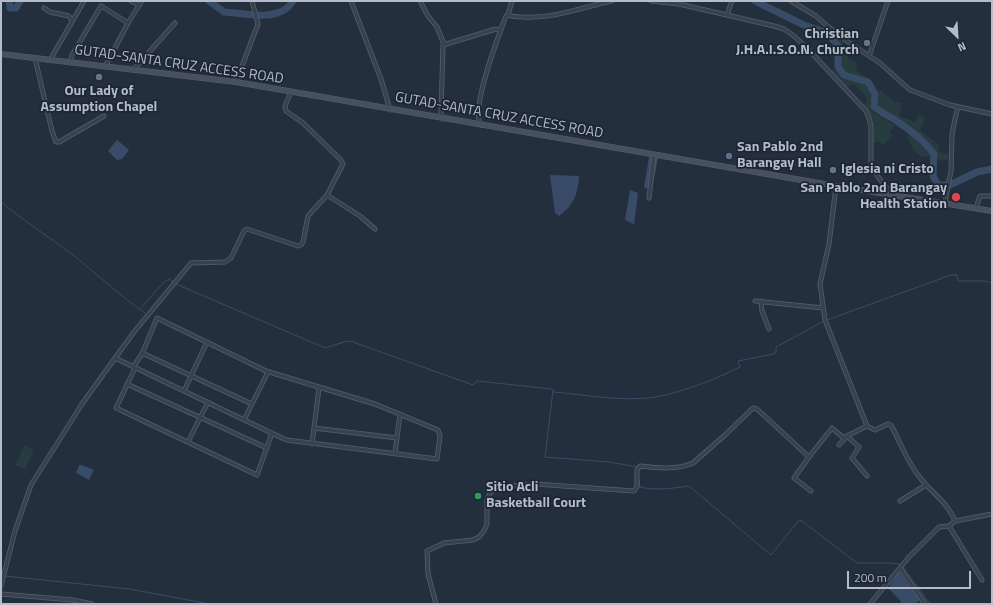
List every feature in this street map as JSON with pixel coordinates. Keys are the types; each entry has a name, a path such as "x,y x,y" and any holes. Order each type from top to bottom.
{"main road":[{"name":"GUTAD-SANTA CRUZ ACCESS ROAD","path":"1,54 236,82 390,110 992,211"}],"street":[{"path":"50,60 84,1"},
{"path":"70,63 72,55 104,1"},
{"path":"131,1 139,6"},
{"path":"105,67 128,22 142,1"},
{"path":"236,82 258,24 252,1"},
{"path":"420,1 428,16 437,27 444,44 441,113 443,119"},
{"path":"481,125 478,121 480,95 512,1"},
{"path":"508,15 533,18 558,16 612,1"},
{"path":"651,1 679,4 774,26 784,29 794,36 806,46 862,106 869,118 871,127 871,162 873,170 892,194"},
{"path":"727,15 732,1"},
{"path":"791,1 816,16 869,56 880,62 910,90 950,105 992,114"},
{"path":"869,56 888,1"},
{"path":"353,2 381,79 390,110"},
{"path":"101,6 128,22"},
{"path":"44,8 50,12 69,16 72,21"},
{"path":"134,70 175,24"},
{"path":"444,44 496,29 501,30"},
{"path":"35,58 52,131 56,142 60,142 104,116"},
{"path":"1,586 15,531 31,485 82,404 134,332 176,280 192,262 225,262 230,259 244,231 247,229 298,246 303,242 308,216 327,195 343,164 341,160 302,123 286,111 285,106 291,92"},
{"path":"946,203 948,182 951,172 954,119 958,107"},
{"path":"649,198 654,155"},
{"path":"836,186 829,244 820,284 825,320 867,426 875,430 888,424 891,425 917,474 926,486 938,496 955,522"},
{"path":"327,195 360,216 375,229"},
{"path":"976,208 980,196 992,196"},
{"path":"755,301 823,308"},
{"path":"761,301 762,311 769,329"},
{"path":"115,358 134,367 184,391 208,402 244,420 272,433 287,440 437,459 440,436 438,430 375,404 268,372 157,318 142,353 134,367 116,408 256,475 272,433"},
{"path":"184,391 207,342"},
{"path":"142,353 252,404"},
{"path":"244,420 268,372"},
{"path":"127,384 267,448"},
{"path":"312,444 319,388"},
{"path":"188,442 208,402"},
{"path":"436,604 428,574 427,551 444,543 473,540 479,537 487,524 487,500 490,493 497,487 536,484 634,491 636,487 637,470 640,466 656,468 680,467 693,463 753,408 757,409 809,457"},
{"path":"395,454 400,414"},
{"path":"839,445 846,437 867,426"},
{"path":"314,428 397,438"},
{"path":"811,490 794,478 832,428 859,447 852,458 867,476"},
{"path":"900,500 926,486"},
{"path":"870,604 901,566 936,529 942,526 949,526 955,522 992,514"},
{"path":"949,526 982,580"},
{"path":"901,566 925,604"},
{"path":"1,594 73,600 92,604"}],"green space":[{"path":"829,31 844,42 842,46 848,58 857,63 856,71 872,80 846,73 840,66 839,43"},
{"path":"834,70 843,77 866,83 874,94 869,103 875,114 895,125 890,133 893,136 883,145 879,142 872,142 872,127 863,106 867,101 864,94 853,84 846,88 831,72"},
{"path":"879,89 895,102 902,103 899,116 916,122 918,113 925,118 920,130 938,144 939,152 949,154 949,159 939,161 936,151 910,125 894,118 891,114 878,108"},
{"path":"910,135 932,156 922,157 917,153 907,138"},
{"path":"25,445 34,450 25,469 15,465"}],"water":[{"path":"117,140 129,150 122,159 117,160 108,151"},
{"path":"649,157 658,158 652,189 644,188"},
{"path":"550,175 579,176 578,188 572,203 559,216 555,213"},
{"path":"630,190 638,193 634,224 625,220"},
{"path":"79,465 94,470 89,480 76,473"},
{"path":"899,572 919,599 919,601 915,604 902,604 888,588"}],"waterway":[{"path":"9,1 10,8 16,8 20,1"},
{"path":"209,1 224,12 254,15"},
{"path":"258,15 278,13 290,5 293,1"},
{"path":"755,1 804,25 828,33 838,46 838,67 844,75 868,82 875,94 874,106 913,133 934,154 933,176 938,185 950,185 977,172 992,169"},
{"path":"1,202 73,255 145,313"},
{"path":"827,320 951,275 957,275 958,281 984,281 992,283"},
{"path":"140,309 164,282 169,279 173,282"},
{"path":"176,284 325,348 347,341 353,342 473,385 477,381 552,389 554,392 631,399 656,397 699,385 740,367 738,361 773,354 776,352 776,347 824,321"},
{"path":"553,390 545,457 609,462 638,467"},
{"path":"639,480 640,487 652,489 689,486 771,555 799,520 857,563 889,563 900,565"},
{"path":"903,567 930,604"},
{"path":"5,576 129,589 210,604"}],"place":[{"name":"Christian J.H.A.I.S.O.N. Church","path":"867,43"},
{"name":"Our Lady of Assumption Chapel","path":"99,77"},
{"name":"San Pablo 2nd Barangay Hall","path":"729,156"},
{"name":"Iglesia ni Cristo","path":"833,170"},
{"name":"San Pablo 2nd Barangay Health Station","path":"956,197"},
{"name":"Sitio Acli Basketball Court","path":"478,496"}]}
